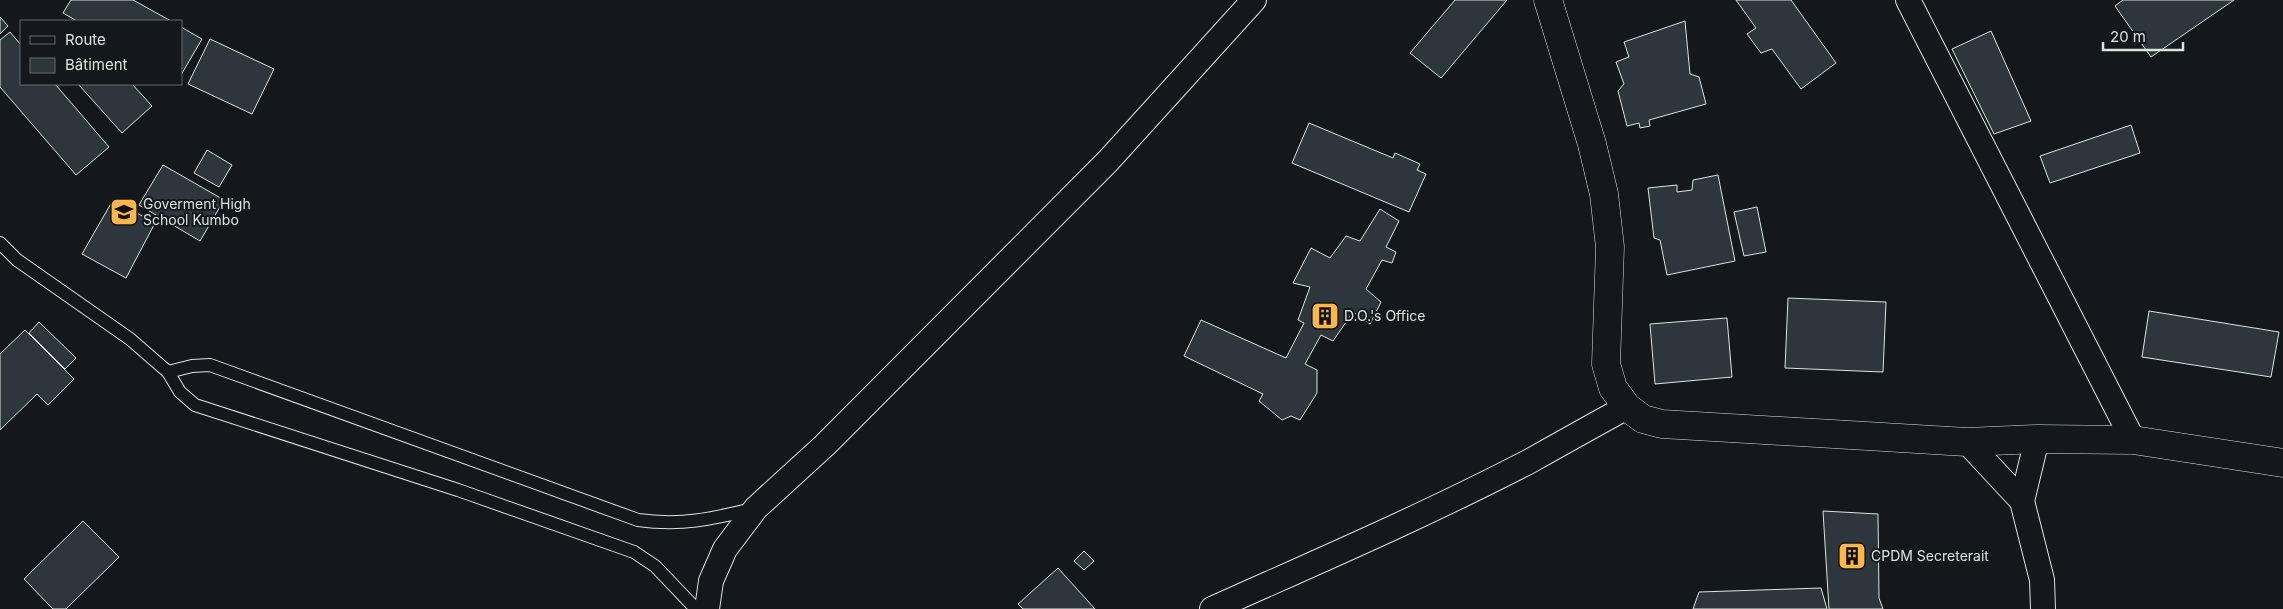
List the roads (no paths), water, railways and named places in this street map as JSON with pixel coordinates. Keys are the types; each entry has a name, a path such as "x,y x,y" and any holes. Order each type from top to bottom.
{"street":[{"path":"707,609 711,581 724,550 756,508 839,432 1108,161 1254,0"},
{"path":"1548,0 1592,144 1604,194 1610,247 1606,364 1613,388 1626,407 1643,419 1662,424 1968,442 2036,439 2133,440 2283,463"},
{"path":"1905,3 2133,440"},
{"path":"1212,609 1529,461 1626,407"},
{"path":"2036,439 2022,501 2042,580 2043,609"},
{"path":"1968,442 2022,501"}],"lane":[{"path":"0,243 17,260 130,339 168,372 180,392 195,405 458,490 634,552 655,566 696,609"},
{"path":"168,372 192,366 210,365 638,520 665,524 698,522 756,508"}],"place":[{"name":"Goverment High School Kumbo","path":"124,212"},
{"name":"D.O.'s Office","path":"1325,316"},
{"name":"CPDM Secreterait","path":"1852,556"}]}
